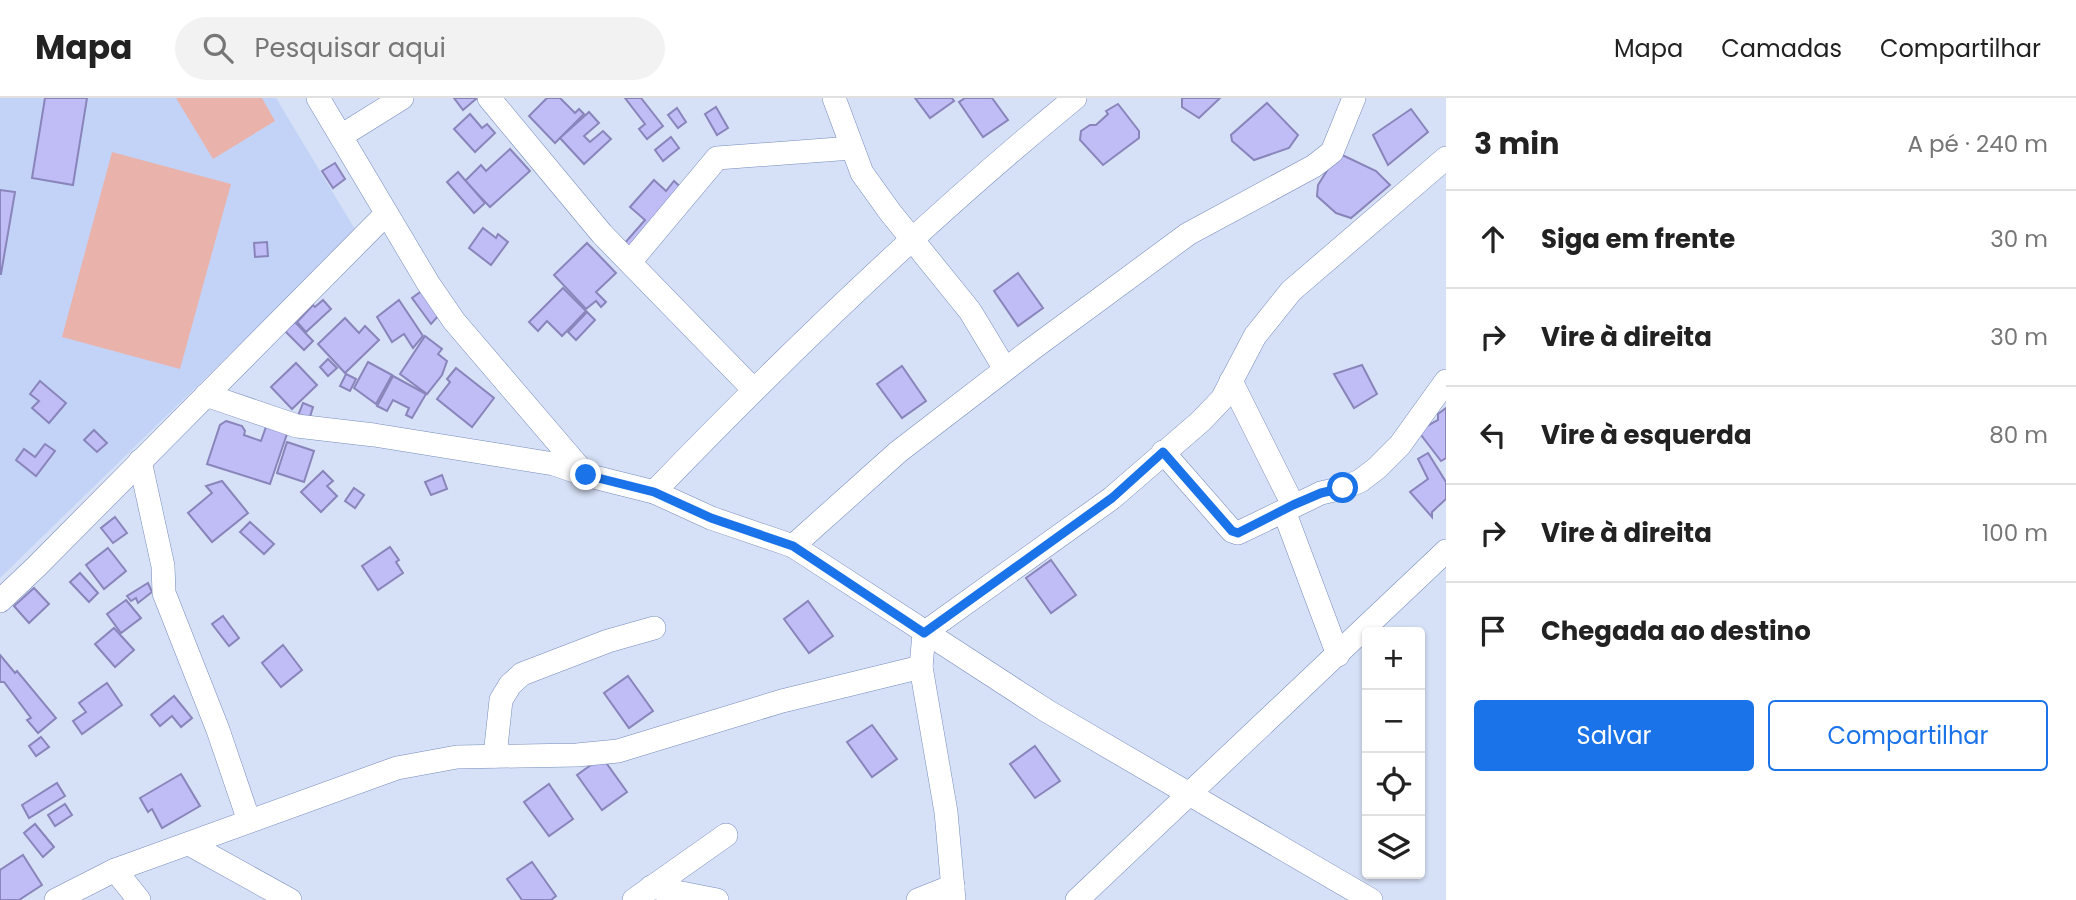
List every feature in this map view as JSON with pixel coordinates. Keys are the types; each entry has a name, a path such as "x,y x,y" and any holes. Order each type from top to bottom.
{"street":[{"path":"318,98 386,214 454,321 586,475"},
{"path":"341,136 402,98"},
{"path":"489,98 602,234 754,389"},
{"path":"834,98 862,173 970,311 1005,369"},
{"path":"654,492 754,389 913,238 1075,98"},
{"path":"793,546 898,452 1188,234 1314,166 1332,152 1354,98"},
{"path":"630,262 717,158 852,148"},
{"path":"918,900 954,893 946,812 921,667 924,633 1112,498 1201,421 1222,399 1255,336 1291,291 1446,158"},
{"path":"0,601 386,214"},
{"path":"1163,452 1232,531 1246,531 1288,508 1360,481 1400,444 1446,381"},
{"path":"1231,382 1288,508 1338,655"},
{"path":"206,395 297,426 386,437 554,464 654,492 711,518 793,546 1046,712 1371,900"},
{"path":"141,461 163,566 164,593 218,730 249,821"},
{"path":"1077,900 1243,740 1338,655 1446,551"},
{"path":"495,756 501,700 510,685 522,674 608,641 654,628"},
{"path":"56,900 115,870 397,768 457,757 577,755 618,751 782,701 921,667"},
{"path":"642,894 726,835"},
{"path":"189,844 290,900"},
{"path":"115,870 139,900"},
{"path":"642,894 717,900"}],"shaded area":[{"path":"0,98 276,98 356,231 0,578"},
{"path":"176,98 262,98 275,121 213,159"},
{"path":"112,152 231,184 180,369 62,337"}],"building":[{"path":"45,98 87,98 73,185 32,178"},
{"path":"454,98 477,98 463,110"},
{"path":"547,98 560,98 575,113 579,109 584,114 555,143 529,116"},
{"path":"625,98 641,98 663,126 647,139 639,129 645,124"},
{"path":"915,98 952,98 954,101 930,118"},
{"path":"965,98 992,98 1008,120 983,137 959,102"},
{"path":"1182,98 1220,98 1199,118 1182,107"},
{"path":"1267,103 1298,135 1289,148 1254,160 1232,141 1231,135"},
{"path":"1118,104 1139,131 1139,138 1103,165 1080,140 1081,131 1090,125 1096,125 1108,114 1106,111"},
{"path":"716,107 728,128 717,135 705,114"},
{"path":"677,108 686,122 678,128 668,115"},
{"path":"1411,109 1428,132 1388,165 1373,135"},
{"path":"589,112 599,123 584,136 590,142 603,131 611,139 584,164 560,138"},
{"path":"470,114 482,128 487,124 495,133 475,152 454,129"},
{"path":"671,137 679,148 663,161 655,150"},
{"path":"510,149 530,171 490,207 465,181 481,165 486,171"},
{"path":"1338,153 1376,171 1390,185 1351,218 1336,213 1317,196 1318,185"},
{"path":"335,163 345,179 333,188 322,171"},
{"path":"458,172 485,203 474,213 447,182"},
{"path":"654,180 666,191 674,181 687,193 633,253 623,245 645,220 630,207"},
{"path":"0,190 15,192 1,274 0,274"},
{"path":"483,228 496,238 498,234 508,242 491,265 469,248"},
{"path":"267,242 268,256 255,257 254,243"},
{"path":"587,243 616,273 596,292 606,302 601,307 596,301 586,309 554,275"},
{"path":"1018,273 1043,308 1018,326 994,291"},
{"path":"563,288 586,311 562,336 547,321 538,331 529,322"},
{"path":"423,290 440,314 431,324 412,298"},
{"path":"323,300 331,309 306,332 297,322 313,305 315,307"},
{"path":"399,300 423,336 413,348 404,334 392,342 377,317"},
{"path":"587,312 595,320 576,340 568,332"},
{"path":"345,318 359,333 365,326 379,340 345,373 318,344"},
{"path":"295,322 313,341 304,350 285,331"},
{"path":"425,336 442,349 438,354 447,361 442,375 427,394 400,374"},
{"path":"328,359 337,368 328,376 320,367"},
{"path":"368,362 392,375 376,404 354,388"},
{"path":"296,363 317,385 292,409 271,387"},
{"path":"1362,365 1377,394 1354,408 1334,374"},
{"path":"902,366 926,401 902,418 877,384"},
{"path":"456,368 494,398 472,427 437,399 450,382 447,379"},
{"path":"346,374 356,379 350,391 340,386"},
{"path":"393,376 426,394 412,418 406,415 409,408 393,400 387,411 377,406"},
{"path":"40,381 66,403 49,423 32,408 39,401 30,394"},
{"path":"303,403 313,407 309,420 298,416"},
{"path":"1446,408 1446,458 1441,461 1418,431 1438,420 1438,414"},
{"path":"226,421 242,426 244,435 261,441 267,424 288,431 270,484 207,464 220,425"},
{"path":"94,430 107,443 97,452 84,440"},
{"path":"287,442 314,451 304,482 277,473"},
{"path":"45,444 55,451 36,476 16,460 24,449 35,457"},
{"path":"1428,453 1446,482 1446,499 1432,512 1432,517 1410,492 1428,479 1418,459"},
{"path":"323,471 333,481 327,486 337,496 321,512 301,492"},
{"path":"442,475 447,489 431,495 425,482"},
{"path":"222,481 248,513 212,542 188,513 212,493 206,486"},
{"path":"354,488 364,495 355,508 345,501"},
{"path":"115,517 127,533 113,543 101,528"},
{"path":"250,522 274,544 264,554 240,532"},
{"path":"390,547 399,560 396,562 403,573 378,590 362,566"},
{"path":"108,548 126,571 104,589 86,565"},
{"path":"1051,560 1076,595 1051,613 1026,578"},
{"path":"80,573 98,593 89,602 70,582"},
{"path":"148,583 152,592 138,603 136,598 131,601 127,596"},
{"path":"34,588 49,604 29,623 14,606"},
{"path":"126,600 141,618 121,633 107,614"},
{"path":"808,601 833,636 809,653 784,619"},
{"path":"223,616 239,638 229,646 212,624"},
{"path":"114,628 134,650 115,667 95,644"},
{"path":"283,645 302,670 281,687 262,663"},
{"path":"0,655 56,718 38,733 27,720 31,718 4,682 0,682"},
{"path":"628,676 653,711 629,728 604,693"},
{"path":"107,683 122,705 82,734 73,721 86,712 79,703"},
{"path":"174,696 192,718 181,727 172,716 160,726 151,715"},
{"path":"872,725 897,759 872,777 847,742"},
{"path":"41,737 49,747 36,756 29,746"},
{"path":"1035,746 1060,781 1035,798 1010,764"},
{"path":"602,757 627,792 602,810 577,775"},
{"path":"181,774 200,806 162,828 152,809 148,812 140,798"},
{"path":"57,783 65,796 29,818 22,805"},
{"path":"549,784 573,819 549,836 524,802"},
{"path":"65,804 72,815 55,826 48,815"},
{"path":"35,824 54,847 43,857 24,833"},
{"path":"23,855 42,885 19,900 0,900 0,870"},
{"path":"532,862 556,896 551,900 522,900 507,879"}],"route":[{"path":"586,475 654,492 711,518 793,546 924,633 1112,498 1163,452 1232,531 1238,533 1321,493 1343,488"}]}
